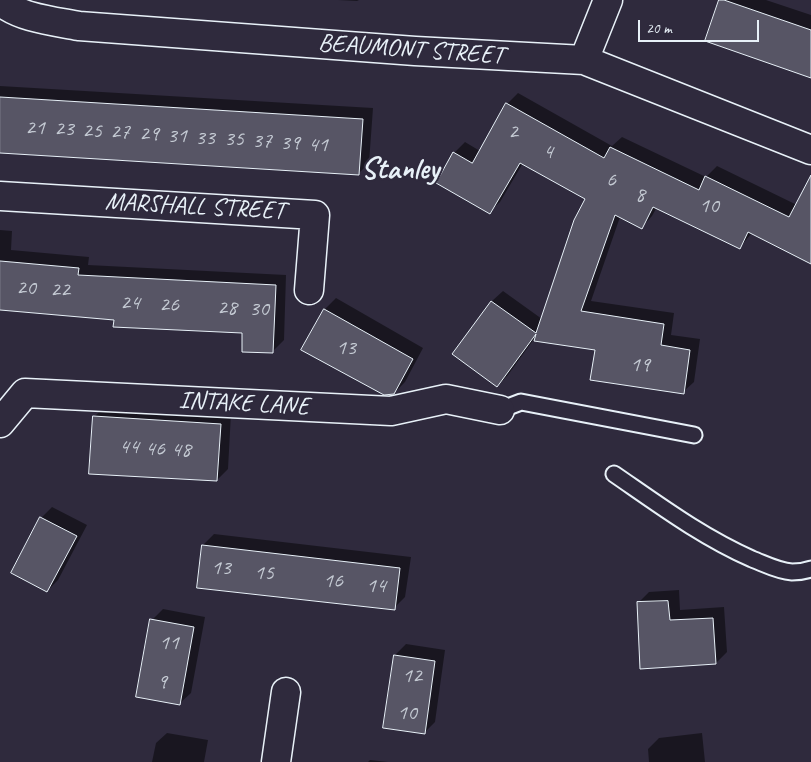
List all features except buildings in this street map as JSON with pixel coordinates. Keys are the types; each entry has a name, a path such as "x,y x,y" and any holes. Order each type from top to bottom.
{"street":[{"path":"584,60 608,0"},
{"name":"BEAUMONT STREET","path":"0,1 8,8 36,17 79,26 415,51 584,60 811,150"},
{"name":"MARSHALL STREET","path":"0,196 315,214 309,290"},
{"name":"INTAKE LANE","path":"0,423 25,392 391,411 446,399 500,410"},
{"path":"276,762 286,692"}],"lane":[{"path":"500,410 521,402 694,435"},
{"path":"614,474 676,517 728,548 781,570 801,572 811,569"}],"district":[{"name":"Stanley","path":"400,170"}]}
